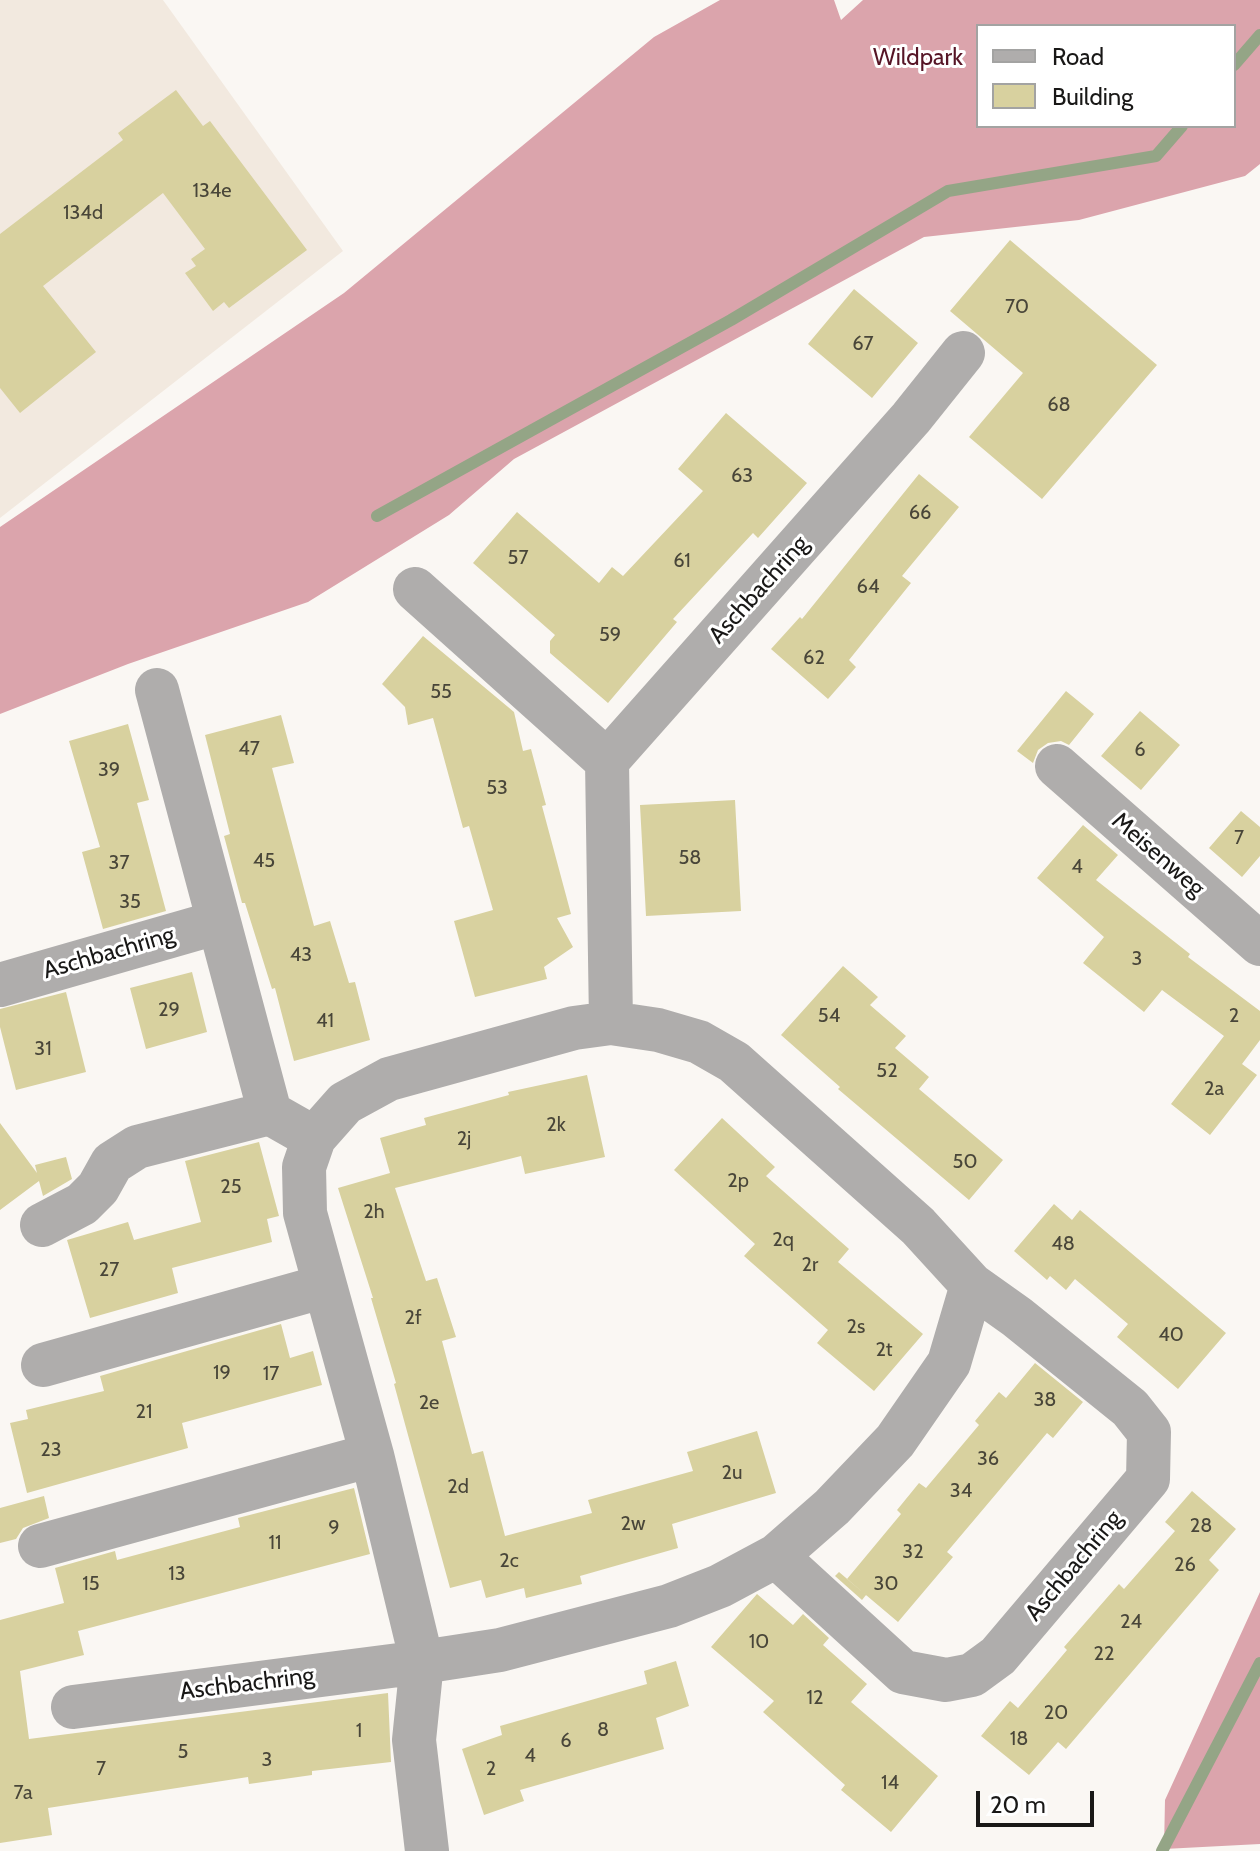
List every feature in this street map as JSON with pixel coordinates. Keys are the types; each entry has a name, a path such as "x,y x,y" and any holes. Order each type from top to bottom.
{"street":[{"name":"Aschbachring","path":"607,761 922,428 963,353"},
{"path":"415,589 607,761 611,1023"},
{"path":"157,690 270,1113"},
{"name":"Meisenweg","path":"1057,766 1260,944"},
{"name":"Aschbachring","path":"0,985 219,922"},
{"name":"Aschbachring","path":"427,1851 414,1740 422,1662 372,1455 305,1213 304,1167 314,1138 345,1103 389,1079 574,1028 611,1023 658,1030 699,1042 734,1062 918,1226 972,1285 1130,1408 1149,1432 1148,1479 998,1656 972,1675 946,1680 903,1672 776,1556"},
{"path":"42,1225 82,1204 98,1188 112,1163 137,1147 270,1113 314,1138"},
{"name":"Aschbachring","path":"73,1707 500,1650 669,1606 720,1586 776,1556 832,1507 895,1441 949,1363 972,1285"},
{"path":"43,1365 325,1286"},
{"path":"40,1546 372,1455"}],"shaded area":[{"path":"0,0 163,0 343,251 0,518"}],"green space":[{"name":"Wildpark","path":"720,0 834,0 841,20 863,0 1260,0 1260,164 1245,176 1079,220 924,237 514,459 449,515 308,602 128,664 0,714 0,527 344,293 654,37"},
{"path":"1260,1592 1260,1844 1164,1849 1165,1800"}],"building":[{"path":"176,90 203,126 210,121 307,250 229,308 224,302 213,311 185,273 196,266 191,259 205,249 163,193 43,286 96,352 20,413 0,388 0,234 123,140 118,133"},
{"path":"1010,240 1157,365 1042,499 969,437 1023,373 950,311"},
{"path":"854,289 918,343 872,398 808,344"},
{"path":"726,413 807,483 758,538 753,533 673,619 677,622 608,703 550,653 550,641 555,635 473,563 517,512 599,583 612,567 623,576 703,491 678,469"},
{"path":"919,474 959,507 902,576 911,583 849,660 856,667 828,699 771,649 800,617 802,619"},
{"path":"423,636 514,712 523,751 531,749 546,805 542,806 571,914 557,918 573,947 544,967 547,979 475,997 454,921 493,910 469,826 463,828 433,718 408,725 405,707 382,684"},
{"path":"1066,691 1094,714 1069,745 1061,741 1048,743 1038,750 1033,763 1017,751"},
{"path":"1140,711 1180,745 1141,790 1101,756"},
{"path":"281,715 294,763 272,768 314,926 330,921 349,983 355,982 370,1040 294,1061 275,988 272,989 245,903 242,903 224,836 230,834 205,735"},
{"path":"128,724 149,800 137,803 166,911 103,929 82,852 100,847 69,741"},
{"path":"735,800 741,911 646,916 640,805"},
{"path":"1241,811 1260,827 1260,856 1242,877 1209,848"},
{"path":"1083,825 1118,855 1096,880 1190,954 1188,957 1260,1011 1260,1040 1242,1064 1257,1075 1210,1135 1171,1104 1224,1036 1162,990 1144,1012 1083,963 1104,937 1037,878"},
{"path":"843,966 878,997 870,1005 906,1036 895,1048 929,1077 919,1089 1003,1160 969,1200 838,1089 840,1087 781,1035"},
{"path":"192,972 207,1032 146,1049 130,988"},
{"path":"66,992 86,1072 16,1090 0,1027 0,1009"},
{"path":"587,1075 605,1157 525,1174 521,1156 395,1188 426,1281 437,1278 456,1337 442,1341 472,1454 483,1451 505,1536 592,1513 588,1500 693,1471 687,1452 757,1431 776,1493 672,1524 678,1548 580,1576 582,1584 526,1598 524,1588 486,1598 481,1580 450,1588 373,1298 338,1188 390,1173 380,1138 426,1125 424,1118 509,1095 508,1092"},
{"path":"722,1118 775,1167 766,1176 849,1249 838,1262 923,1334 874,1391 817,1343 828,1330 744,1256 755,1244 674,1170"},
{"path":"0,1123 37,1173 35,1165 66,1157 72,1179 43,1196 39,1181 0,1210"},
{"path":"259,1142 279,1216 267,1219 272,1242 172,1268 178,1293 90,1318 67,1240 128,1222 134,1240 201,1222 185,1161"},
{"path":"1054,1204 1072,1220 1080,1210 1226,1333 1178,1389 1117,1337 1128,1324 1075,1279 1066,1290 1050,1276 1047,1280 1014,1251"},
{"path":"281,1324 290,1358 313,1351 322,1385 182,1423 188,1448 27,1493 10,1423 28,1419 26,1410 104,1391 100,1376"},
{"path":"1035,1363 1083,1402 1053,1438 1047,1433 947,1552 953,1557 898,1622 847,1579 901,1514 897,1510 919,1483 926,1488 979,1425 975,1421 999,1392 1006,1398"},
{"path":"354,1488 370,1554 78,1631 84,1655 20,1671 29,1739 388,1693 391,1762 312,1771 312,1775 249,1784 248,1777 48,1808 52,1835 0,1843 0,1620 64,1603 55,1568 115,1551 117,1560 240,1527 238,1518"},
{"path":"1192,1491 1236,1529 1209,1560 1219,1570 1066,1749 1058,1742 1029,1775 981,1736 1010,1701 1018,1708 1067,1650 1064,1647 1119,1584 1124,1589 1175,1531 1165,1522"},
{"path":"44,1496 49,1518 23,1528 16,1539 0,1543 0,1508"},
{"path":"839,1572 866,1595 862,1600 835,1576"},
{"path":"757,1594 793,1625 803,1614 829,1638 823,1645 867,1684 851,1702 938,1776 891,1832 841,1790 845,1785 763,1712 774,1701 711,1647"},
{"path":"676,1661 689,1706 656,1718 664,1749 520,1790 524,1801 484,1815 462,1749 502,1735 500,1726 647,1684 644,1671"}],"waterway":[{"path":"1236,63 1260,35"},
{"path":"377,516 731,320 948,191 1156,156 1180,128"},
{"path":"1162,1851 1260,1663"}]}
